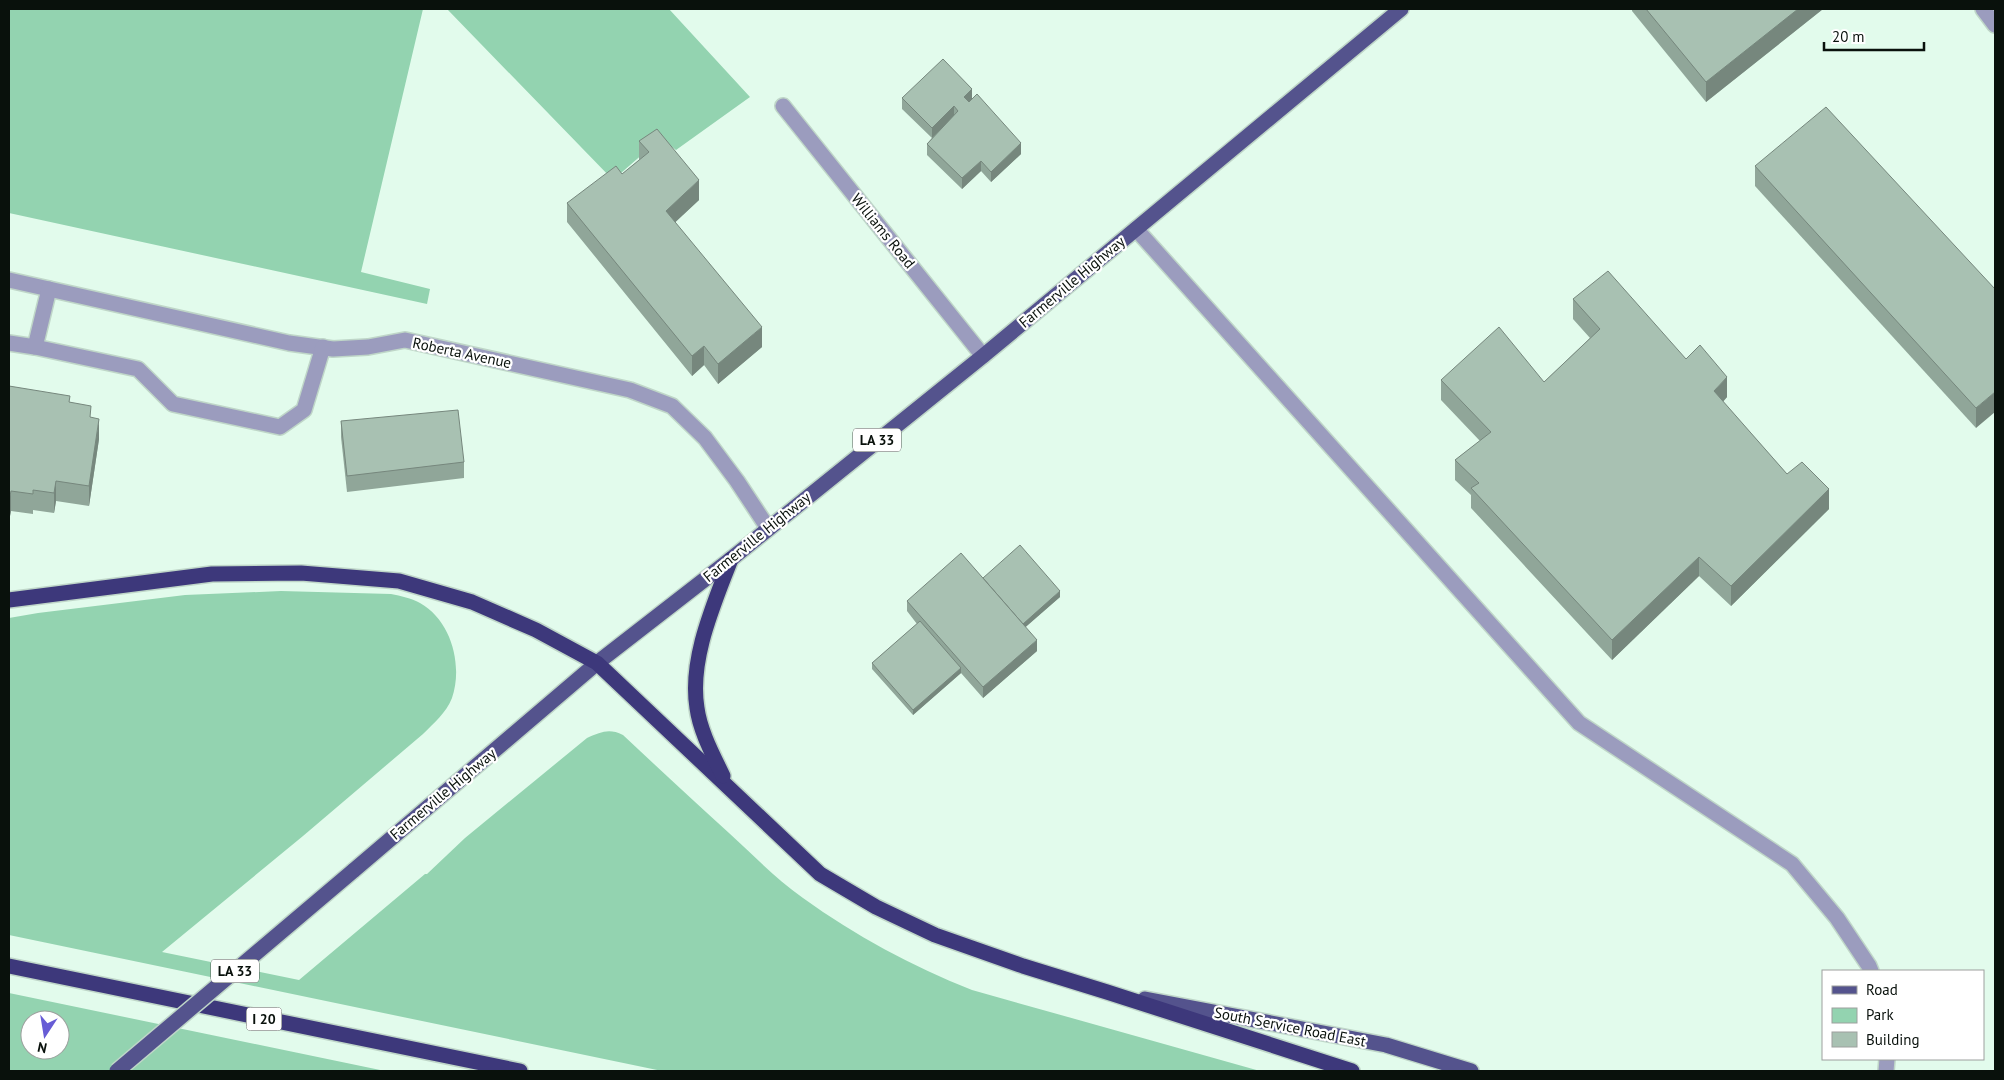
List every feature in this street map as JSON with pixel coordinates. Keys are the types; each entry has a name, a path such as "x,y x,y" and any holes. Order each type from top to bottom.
{"highway":[{"path":"728,786 709,747 696,708 696,666 708,619 731,559"},
{"path":"9,600 212,574 301,574 399,581 472,602 536,630 597,663 820,874 876,907 935,935 1023,966 1352,1071"},
{"name":"I 20","path":"9,966 520,1071"}],"main road":[{"name":"Farmerville Highway","path":"117,1071 597,663 731,559 983,356 1401,9"},
{"name":"South Service Road East","path":"1107,992 1386,1045 1471,1071"}],"street":[{"path":"1983,9 1995,25"},
{"name":"Williams Road","path":"783,106 983,356"},
{"path":"1136,230 1578,723 1792,864 1837,918 1871,970"},
{"name":"Roberta Avenue","path":"9,280 289,343 333,349 368,347 405,340 630,390 672,406 705,438 737,481 768,528"},
{"path":"35,347 49,289"},
{"path":"9,344 35,347 138,368 173,404 280,427 304,410 323,347"}],"green space":[{"path":"9,9 423,9 361,272 430,289 427,304 9,213"},
{"path":"447,9 669,9 750,97 676,150 661,138 613,180"},
{"path":"281,591 391,594 410,598 420,603 440,621 452,645 456,672 452,698 443,713 423,734 162,952 299,980 427,874 465,838 587,738 609,731 623,735 793,891 843,925 884,949 927,971 972,990 1260,1071 662,1071 9,935 9,618 185,595"},
{"path":"9,993 385,1071 9,1071"}],"building":[{"path":"1646,9 1798,9 1706,82"},
{"path":"943,59 972,89 964,97 969,102 977,94 1021,143 991,172 981,161 962,178 927,144 958,111 954,106 932,128 902,98"},
{"path":"1826,107 1995,289 1995,392 1976,408 1755,166"},
{"path":"657,129 699,180 666,211 762,327 718,364 704,346 692,356 567,203 616,166 622,174 649,152 639,141"},
{"path":"1608,271 1686,359 1700,345 1727,377 1714,391 1787,474 1802,462 1829,489 1731,586 1699,557 1612,640 1471,488 1479,483 1455,460 1491,432 1441,380 1499,327 1544,382 1600,329 1573,299"},
{"path":"9,386 70,396 69,402 91,406 90,417 99,419 89,486 56,481 54,493 33,490 33,494 11,491 9,495"},
{"path":"458,410 464,462 347,476 341,421"},
{"path":"1020,545 1060,591 1023,624 983,578"},
{"path":"961,553 1037,640 983,687 907,601"},
{"path":"920,621 961,668 913,710 872,663"}]}
